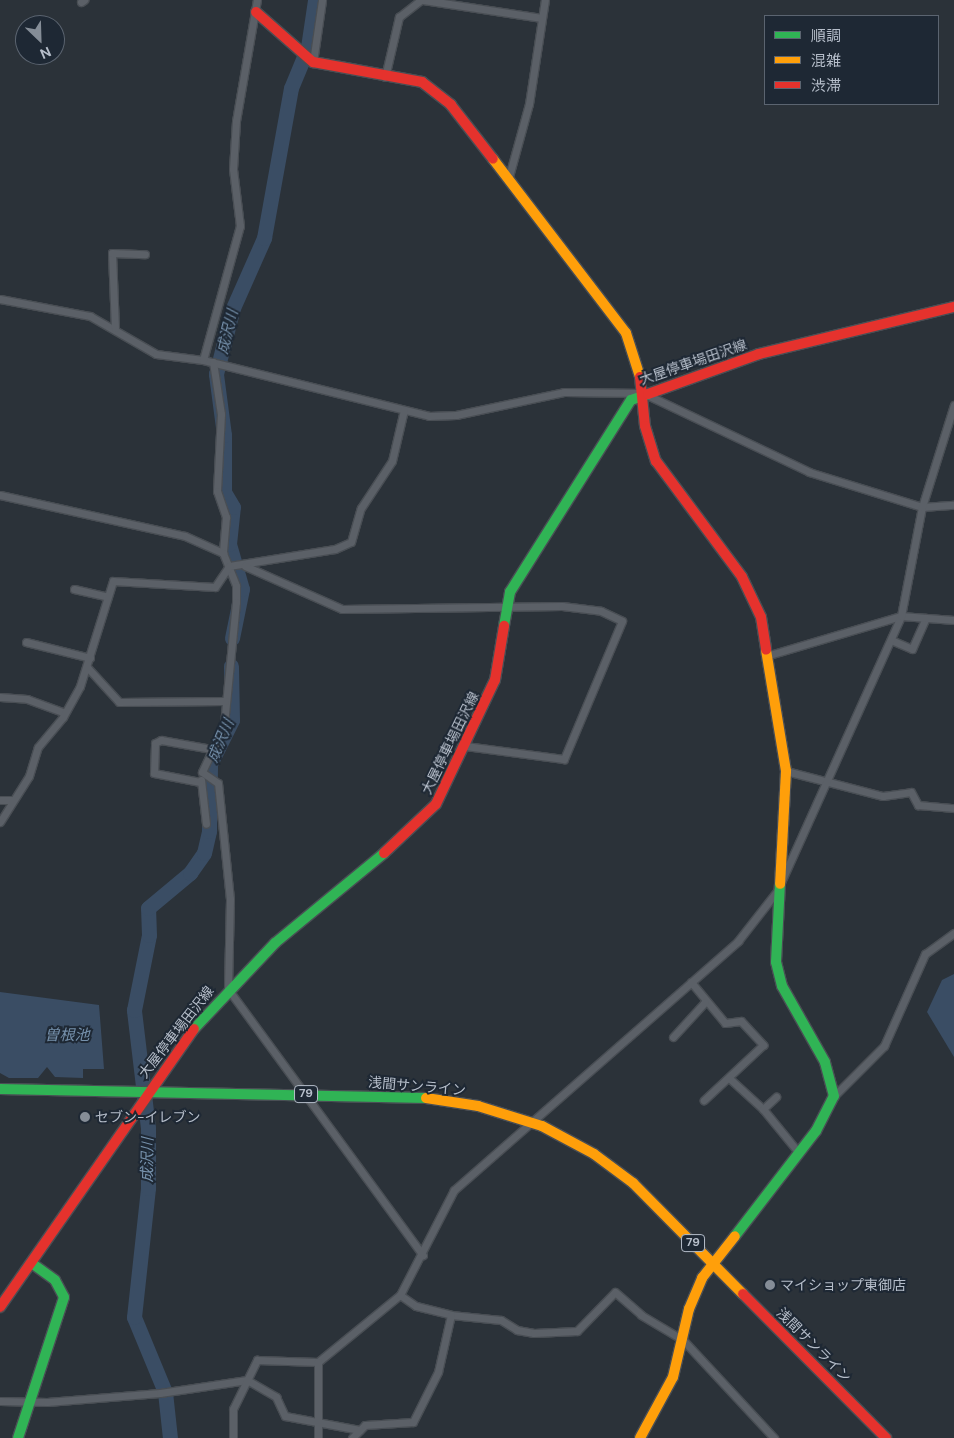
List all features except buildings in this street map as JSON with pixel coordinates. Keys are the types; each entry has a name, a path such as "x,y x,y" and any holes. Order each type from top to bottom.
{"main road":[{"path":"256,12 299,54 311,61 385,77 422,82 439,94 626,333 643,393 645,426 656,461 751,590 761,616 786,771 788,806 777,891 776,962 782,986 826,1062 834,1096 828,1113 713,1264 694,1294 673,1377 640,1438"},
{"name":"大屋停車場田沢線","path":"0,1306 140,1103 143,1091 228,989 275,943 422,821 436,804 495,680 507,605 515,585 631,400 643,393 759,354 954,307"},
{"name":"浅間サンライン","path":"0,1089 432,1098 490,1108 531,1122 581,1145 621,1172 886,1438"},
{"path":"18,1438 64,1297 56,1280 32,1262"}],"street":[{"path":"203,360 240,226 233,169 236,121 257,0"},
{"path":"311,61 322,0"},
{"path":"385,77 399,17 422,0 542,18"},
{"path":"508,180 529,104 545,0"},
{"path":"115,328 112,252 145,254"},
{"path":"0,299 90,316 115,328 156,354 203,360 429,416 456,415 564,392 643,393 809,472 922,507 954,505"},
{"path":"215,363 221,414 217,490 226,517 223,553"},
{"path":"234,1438 233,1409 257,1360 318,1362 400,1295 423,1255 454,1190 738,941 777,891 830,782 901,616 922,507 954,405"},
{"path":"232,566 245,566 351,542 361,508 392,461 404,410"},
{"path":"0,495 185,536 223,553 232,566 236,602 224,725 211,749 200,782 206,824"},
{"path":"0,822 12,800 29,776 38,747 65,714 87,667 105,596 113,581 215,587 232,566"},
{"path":"245,566 342,609 507,605 584,607 622,621 564,759 465,746"},
{"path":"74,589 105,596"},
{"path":"766,656 901,616 954,620"},
{"path":"891,640 912,649 926,618"},
{"path":"26,642 90,658"},
{"path":"87,667 119,702 225,701"},
{"path":"0,696 27,699 65,714"},
{"path":"200,782 154,773 155,743 161,740 211,749"},
{"path":"786,771 883,796 911,792 918,805 954,808"},
{"path":"204,773 218,783 230,898 228,989 423,1255"},
{"path":"0,800 12,800"},
{"path":"834,1096 884,1046 925,954 954,933"},
{"path":"691,982 705,1002 725,1022 741,1021 763,1045 704,1100"},
{"path":"673,1037 705,1002"},
{"path":"729,1078 763,1109 799,1153"},
{"path":"763,1109 776,1097"},
{"path":"400,1295 416,1306 451,1315 501,1320 517,1330 534,1333 577,1331 615,1292 641,1315 683,1340 774,1438"},
{"path":"352,1438 360,1430 376,1422 413,1422 438,1372 451,1315"},
{"path":"318,1362 316,1422 318,1438"},
{"path":"0,1401 160,1393 173,1389 247,1380 276,1397 285,1416 360,1430"}],"water":[{"path":"954,974 954,1057 927,1012 942,980"},
{"name":"曽根池","path":"0,992 99,1005 104,1069 83,1069 83,1078 55,1077 47,1067 38,1078 9,1078 0,1073"}],"waterway":[{"name":"成沢川","path":"232,638 242,589 229,544 233,507 224,492 224,435 216,374 233,308 264,238 291,88 308,47 315,0"},
{"name":"成沢川","path":"170,1438 165,1392 134,1317 148,1188 148,1128 134,1010 149,935 148,908 190,873 204,853 209,831 210,764 232,720 231,666"}],"traffic: fast":[{"path":"504,626 510,592 631,400 648,394"},
{"path":"194,1029 275,943 384,853"},
{"path":"735,1236 816,1131 834,1096 825,1062 782,986 776,962 780,884"},
{"path":"0,1089 426,1098"},
{"path":"18,1438 64,1297 55,1280 32,1263"}],"traffic: slow":[{"path":"493,159 626,333 640,377"},
{"path":"766,650 786,771 780,884"},
{"path":"426,1098 478,1106 542,1126 594,1154 633,1183 743,1294"},
{"path":"640,1438 673,1377 689,1309 702,1278 735,1236"}],"traffic: jam":[{"path":"256,12 313,62 422,82 451,105 493,159"},
{"path":"648,394 759,354 954,307"},
{"path":"640,377 645,426 656,461 742,577 761,617 766,650"},
{"path":"384,853 436,804 495,680 504,626"},
{"path":"0,1307 194,1029"},
{"path":"743,1294 886,1438"}],"place":[{"name":"セブン-イレブン","path":"85,1117"},
{"name":"マイショップ東御店","path":"770,1285"}]}
